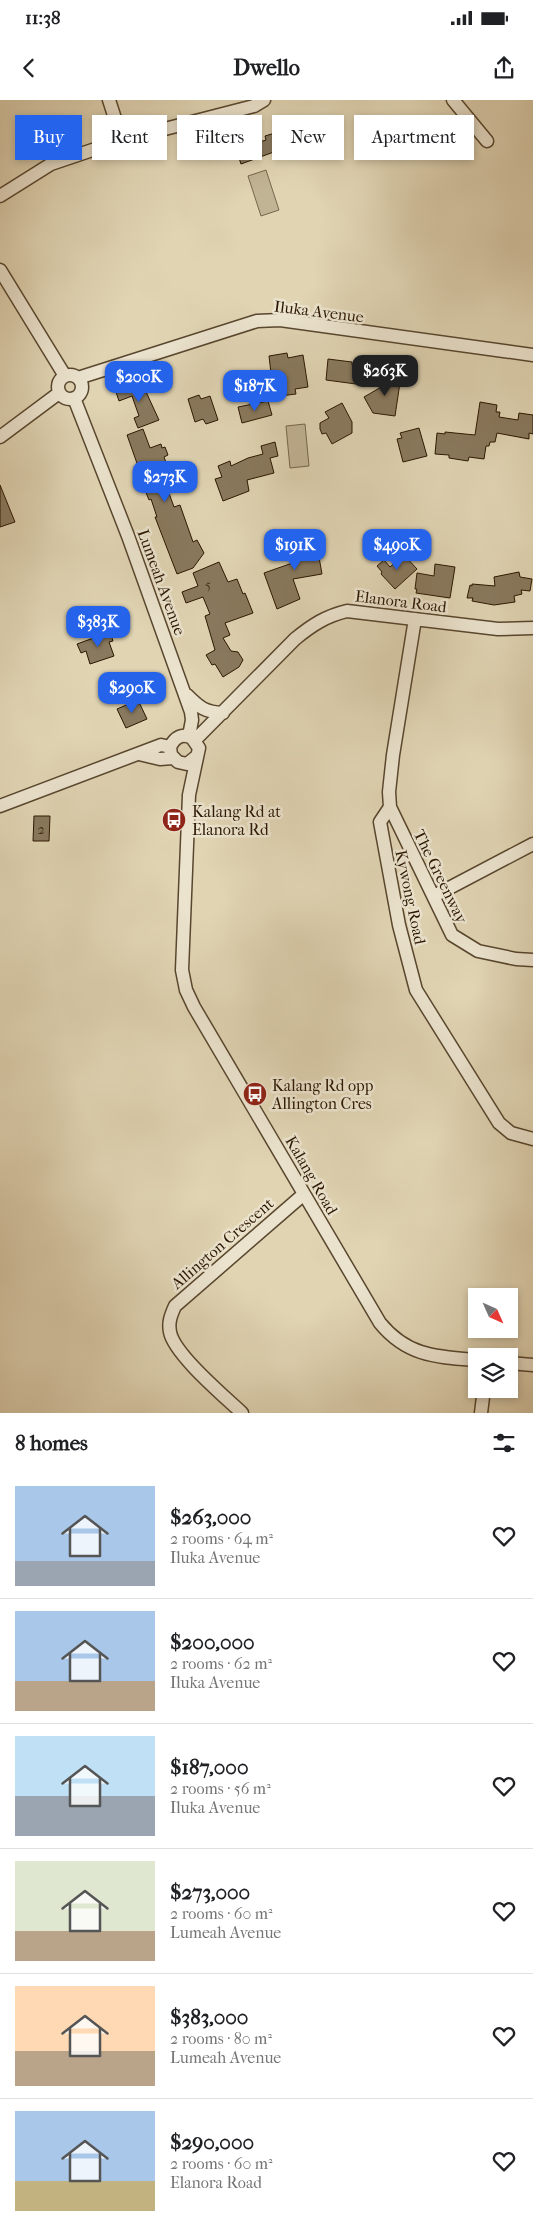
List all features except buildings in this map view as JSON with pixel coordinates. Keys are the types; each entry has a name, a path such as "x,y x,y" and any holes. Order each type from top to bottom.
{"street":[{"path":"109,100 114,115"},
{"path":"167,128 254,106 264,100"},
{"path":"453,100 487,141"},
{"path":"0,196 51,164 92,150"},
{"path":"0,270 64,376"},
{"name":"Iluka Avenue","path":"78,378 257,321 280,320 533,355"},
{"path":"72,375 78,378 82,387 80,394 74,398 67,399 59,392 58,385 64,376 72,375"},
{"path":"0,437 59,392"},
{"name":"Lumeah Avenue","path":"74,398 131,544 185,694"},
{"name":"Elanora Road","path":"192,738 223,713 295,639 312,624 329,615 347,611 498,629 533,628"},
{"name":"Kywong Road","path":"415,619 393,755 389,792 390,807 380,822 399,925 416,990 499,1123 511,1133 533,1139"},
{"path":"185,694 201,708 210,712 223,713"},
{"path":"0,806 161,745 176,756 191,762 197,756 199,748 192,738 192,720 185,694"},
{"path":"176,756 177,737 192,738"},
{"name":"Kalang Road","path":"176,756 189,795"},
{"name":"Kalang Road","path":"197,756 189,795 182,970 186,990 194,1008 380,1323 388,1333 405,1346 423,1354 468,1360"},
{"name":"The Greenway","path":"390,807 452,935 478,951 516,959 533,960"},
{"path":"434,896 533,844"},
{"name":"Allington Crescent","path":"242,1413 177,1349 170,1334 169,1320 175,1306 304,1194"},
{"path":"518,1364 533,1365"},
{"path":"481,1413 483,1398"}],"shaded area":[{"path":"266,170 279,210 261,216 248,176"},
{"path":"305,424 309,466 290,468 286,426"}],"place":[{"name":"Kalang Rd at Elanora Rd","path":"174,820"},
{"name":"Kalang Rd opp Allington Cres","path":"255,1094"}]}
